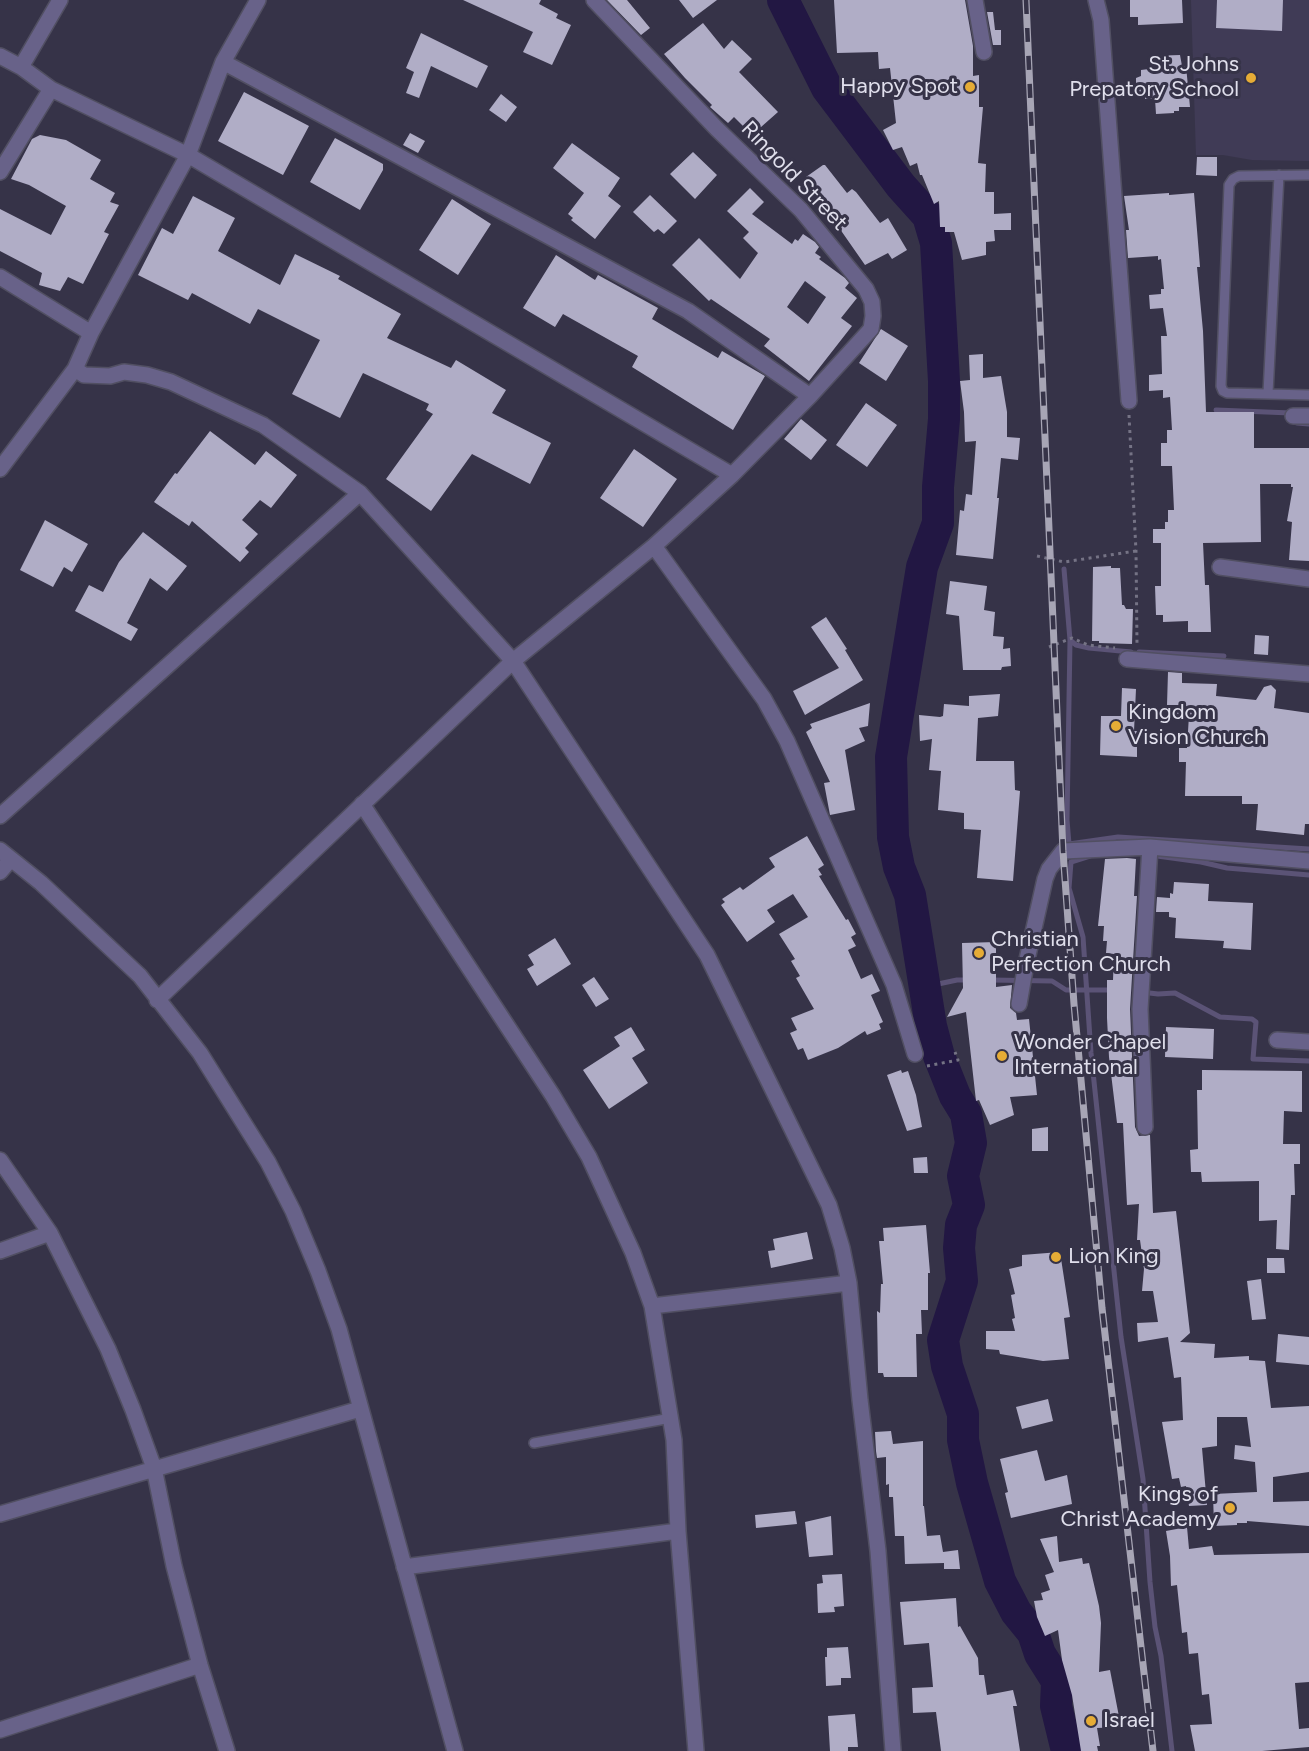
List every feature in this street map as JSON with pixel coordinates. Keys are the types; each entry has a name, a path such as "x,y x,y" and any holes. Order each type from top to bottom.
{"street":[{"path":"21,67 60,0"},
{"path":"0,469 75,369 91,333 188,155 223,62 258,0"},
{"name":"Ringold Street","path":"158,1000 513,661 654,546 732,475 810,396 871,329 872,302 866,289 801,210 717,129 594,0"},
{"path":"975,0 984,52"},
{"path":"1096,0 1101,20 1129,401"},
{"path":"0,56 21,67 51,89 188,155 732,475"},
{"path":"223,62 688,311 810,396"},
{"path":"0,172 51,89"},
{"path":"0,277 91,333"},
{"path":"75,369 84,375 110,376 124,372 147,375 171,382 263,424 360,493 513,661 707,955 829,1205 842,1248 849,1283 878,1551 893,1751"},
{"path":"1293,416 1309,416"},
{"path":"0,816 360,493"},
{"path":"654,546 764,699 787,741 894,985 915,1054"},
{"path":"1220,567 1309,579"},
{"path":"1127,652 1309,674"},
{"path":"362,804 553,1096 589,1157 633,1253 652,1306 671,1418 696,1751"},
{"path":"1019,1004 1045,879 1049,869 1063,851 1150,847 1309,861"},
{"path":"1144,1127 1140,1009 1150,847"},
{"path":"0,872 5,854 40,883 140,976 200,1053 268,1162 293,1211 339,1329 455,1751"},
{"path":"1277,1040 1309,1042"},
{"path":"0,1160 50,1233 108,1349 134,1410 154,1468 174,1566 200,1665 227,1751"},
{"path":"0,1251 50,1233"},
{"path":"652,1306 849,1283"},
{"path":"0,1514 360,1409"},
{"path":"404,1567 678,1531"},
{"path":"0,1730 200,1665"}],"lane":[{"path":"1268,393 1279,175"},
{"path":"1309,175 1239,176 1229,185 1221,386 1227,393 1309,395"},
{"path":"534,1443 671,1418"}],"path":[{"path":"1049,647 1072,638 1088,645 1127,652 1136,551 1129,401"},
{"path":"1036,556 1064,562 1136,551"},
{"path":"915,1054 919,1067 958,1060 956,1052"}],"shaded area":[{"name":"St. Johns Prepatory School","path":"1191,0 1309,0 1309,161 1252,160 1223,155 1196,155"}],"building":[{"path":"463,0 541,0 539,4 558,14 556,18 571,25 552,65 523,52 533,32"},
{"path":"607,0 627,0 650,28 641,35"},
{"path":"679,0 717,0 693,18"},
{"path":"834,0 965,0 973,46 973,76 979,75 979,107 983,107 978,163 986,164 985,192 994,192 994,214 1011,213 1011,230 994,230 995,241 986,242 986,255 962,260 954,232 945,232 945,227 940,227 939,201 934,204 922,175 920,175 917,163 910,166 902,147 893,150 883,130 896,123 890,68 879,69 878,52 837,53"},
{"path":"1130,0 1182,0 1183,23 1138,25 1138,17 1130,17"},
{"path":"1217,0 1283,0 1282,31 1216,28"},
{"path":"987,12 993,12 995,30 1001,30 1001,45 993,45"},
{"path":"703,23 724,49 732,40 752,59 739,72 778,112 752,135 734,117 728,123 710,107 712,105 664,54"},
{"path":"421,33 488,66 477,88 431,66 419,98 406,93 414,72 406,68"},
{"path":"1180,55 1182,66 1186,66 1190,107 1179,107 1179,111 1174,111 1174,113 1156,114 1155,99 1145,99 1145,94 1136,95 1136,78 1141,76 1141,70 1149,69 1150,56"},
{"path":"244,92 309,126 283,175 218,141"},
{"path":"501,94 517,107 506,122 489,110"},
{"path":"410,133 425,141 418,153 403,145"},
{"path":"40,135 66,140 101,160 90,179 115,193 110,202 119,205 104,232 109,234 83,284 68,277 60,291 39,285 42,273 0,251 0,209 51,235 66,206 29,185 11,179 32,139"},
{"path":"335,138 383,164 383,170 360,210 310,182"},
{"path":"572,143 620,178 608,196 621,206 595,239 571,220 573,218 568,214 584,193 553,168"},
{"path":"693,152 717,175 695,199 670,174"},
{"path":"1197,157 1217,157 1217,176 1196,175"},
{"path":"823,165 847,193 852,189 856,192 880,223 888,218 907,250 892,259 888,253 865,265 825,207 828,205 806,177"},
{"path":"750,188 764,202 752,214 792,244 795,239 798,241 803,234 815,242 819,247 815,253 821,257 819,259 845,278 849,283 845,288 857,298 841,318 852,326 809,381 764,346 770,339 711,299 709,301 672,265 699,238 740,279 758,253 743,238 749,232 727,211","holes":["805,281 826,297 808,324 787,307"]},
{"path":"1169,193 1169,195 1194,193 1200,267 1197,267 1203,331 1206,412 1254,412 1254,448 1309,448 1309,561 1289,560 1292,522 1287,521 1293,487 1291,484 1260,484 1261,542 1203,543 1205,585 1209,585 1211,632 1188,632 1188,621 1163,622 1163,615 1156,615 1155,586 1161,586 1161,543 1153,543 1153,529 1165,529 1165,522 1168,522 1168,510 1174,510 1172,466 1161,466 1161,443 1167,443 1167,430 1172,430 1170,397 1163,398 1163,390 1149,391 1149,375 1162,374 1161,336 1167,336 1163,308 1150,309 1149,295 1161,294 1161,289 1164,289 1161,259 1158,260 1158,256 1128,258 1126,230 1129,230 1124,196"},
{"path":"650,195 677,221 664,234 658,229 654,232 633,212"},
{"path":"193,196 235,218 218,251 280,285 295,254 340,276 338,279 401,314 387,338 451,368 456,360 506,390 492,413 551,443 530,484 472,454 431,511 386,479 433,414 426,410 429,404 363,373 340,418 292,394 320,340 258,309 250,324 192,293 188,300 138,275 162,228 173,234"},
{"path":"452,199 491,224 458,275 419,250"},
{"path":"556,255 595,280 598,275 658,308 652,319 718,358 722,351 765,376 733,430 632,367 638,356 563,314 555,327 523,308"},
{"path":"881,329 908,346 886,381 859,363"},
{"path":"983,354 983,378 1001,376 1007,412 1007,437 1020,438 1018,460 1001,458 993,559 956,555 960,510 964,511 966,494 972,495 976,441 965,442 960,381 970,380 969,355"},
{"path":"866,403 897,425 867,467 836,445"},
{"path":"801,419 827,440 811,460 784,439"},
{"path":"210,431 255,465 266,451 297,475 271,508 260,500 242,520 258,534 245,548 249,552 240,562 192,521 189,526 154,502"},
{"path":"634,449 677,479 643,527 600,498"},
{"path":"45,520 88,544 72,572 64,567 53,587 20,570"},
{"path":"143,532 187,566 167,591 150,578 127,623 138,629 131,641 75,611 89,585 103,592 119,562"},
{"path":"1111,566 1111,568 1120,568 1122,605 1126,609 1133,609 1132,644 1092,641 1093,567"},
{"path":"950,581 987,586 984,610 995,612 993,636 1004,637 1003,649 1010,648 1011,666 1002,667 1001,670 963,670 959,616 946,614"},
{"path":"826,617 847,649 845,650 863,680 805,715 793,691 839,668 811,627"},
{"path":"1255,635 1269,636 1268,655 1254,654"},
{"path":"1168,672 1182,673 1182,683 1217,684 1216,696 1256,700 1264,687 1271,685 1276,690 1274,708 1309,713 1309,824 1305,824 1304,835 1256,830 1258,804 1242,804 1242,796 1185,796 1186,762 1179,762 1179,748 1187,748 1189,715 1176,714 1177,705 1167,705"},
{"path":"1122,688 1136,689 1134,731 1137,731 1137,757 1100,755 1101,716 1121,716"},
{"path":"1000,694 998,716 978,718 976,761 1014,761 1015,790 1020,791 1013,881 977,878 981,830 964,829 964,813 938,810 941,771 929,770 932,739 920,741 919,715 940,717 943,716 944,704 969,706 969,696"},
{"path":"870,703 868,726 859,728 865,741 845,750 855,810 830,815 824,783 830,782 806,732 812,728 810,724"},
{"path":"807,836 824,865 818,869 822,875 819,876 856,934 851,937 856,946 848,950 861,979 872,974 880,991 871,995 883,1022 879,1024 881,1029 867,1035 865,1031 838,1048 808,1060 803,1048 798,1050 790,1033 797,1030 791,1018 814,1009 796,978 800,976 791,961 795,959 779,934 808,917 793,894 767,910 775,922 747,942 721,905 725,902 722,899 740,887 743,890 775,867 769,858"},
{"path":"1105,859 1136,859 1134,896 1137,896 1130,1009 1135,1127 1139,1136 1150,1135 1153,1213 1176,1211 1190,1333 1180,1342 1215,1344 1214,1358 1249,1356 1249,1360 1265,1361 1271,1408 1309,1406 1309,1472 1273,1477 1273,1502 1309,1501 1309,1526 1247,1521 1247,1523 1237,1523 1237,1525 1214,1526 1213,1494 1257,1492 1255,1462 1234,1459 1235,1445 1251,1447 1247,1417 1217,1417 1217,1446 1202,1448 1207,1505 1189,1506 1186,1486 1181,1487 1179,1478 1172,1479 1162,1422 1183,1420 1181,1377 1174,1378 1168,1337 1138,1342 1137,1323 1158,1322 1153,1291 1142,1291 1144,1269 1140,1240 1137,1240 1139,1204 1127,1205 1123,1123 1117,1123 1109,1057 1107,980 1113,980 1114,954 1106,953 1107,941 1103,941 1104,926 1098,926"},
{"path":"1174,882 1209,884 1208,901 1253,903 1251,950 1223,948 1224,941 1175,938 1176,918 1169,917 1169,912 1156,912 1157,897 1170,898 1170,893 1173,894"},
{"path":"555,938 571,964 537,986 527,969 534,965 528,955"},
{"path":"996,942 996,987 1012,985 1010,1008 1016,1013 1017,1020 1029,1019 1037,1095 1010,1097 1014,1115 990,1125 979,1100 976,1101 966,1012 947,1017 963,988 962,943"},
{"path":"594,977 609,999 596,1007 582,985"},
{"path":"631,1027 645,1050 632,1058 648,1083 609,1109 583,1070 620,1046 614,1037"},
{"path":"1166,1027 1214,1029 1213,1059 1165,1057"},
{"path":"901,1070 902,1073 908,1071 916,1095 922,1127 907,1131 887,1075"},
{"path":"1202,1070 1302,1071 1302,1112 1284,1111 1283,1144 1300,1144 1300,1164 1294,1164 1295,1195 1291,1195 1289,1250 1276,1249 1277,1220 1259,1221 1259,1181 1202,1182 1201,1172 1191,1172 1190,1150 1198,1149 1197,1090 1202,1090"},
{"path":"1048,1127 1048,1151 1032,1151 1032,1129"},
{"path":"927,1157 928,1173 914,1173 913,1158"},
{"path":"926,1225 930,1273 928,1273 928,1310 921,1310 922,1334 916,1334 917,1377 884,1377 883,1373 878,1373 877,1311 880,1313 881,1284 883,1284 879,1241 884,1241 883,1228"},
{"path":"807,1232 813,1259 771,1268 768,1251 775,1250 773,1239"},
{"path":"1060,1252 1070,1317 1064,1318 1069,1359 1043,1361 1000,1354 999,1350 986,1349 986,1331 1015,1331 1011,1295 1015,1294 1009,1269 1022,1266 1022,1255"},
{"path":"1267,1258 1284,1258 1285,1273 1267,1273"},
{"path":"1261,1279 1266,1319 1252,1320 1247,1281"},
{"path":"1278,1334 1309,1337 1309,1365 1276,1362"},
{"path":"1048,1399 1053,1421 1022,1429 1016,1407"},
{"path":"891,1431 893,1444 923,1441 923,1506 927,1536 940,1535 943,1552 958,1550 960,1569 944,1569 944,1563 905,1564 904,1536 895,1536 893,1497 889,1497 889,1484 886,1485 886,1457 877,1458 876,1451 875,1432"},
{"path":"1037,1450 1045,1481 1067,1475 1072,1504 1011,1518 1005,1493 1008,1492 1000,1459"},
{"path":"795,1511 797,1524 756,1528 755,1515"},
{"path":"831,1516 833,1555 809,1557 805,1522"},
{"path":"1187,1527 1189,1549 1212,1546 1214,1555 1309,1553 1309,1682 1295,1683 1299,1729 1309,1728 1309,1747 1262,1751 1195,1751 1190,1725 1212,1724 1209,1694 1202,1695 1198,1653 1189,1654 1187,1632 1182,1633 1177,1585 1171,1586 1166,1531"},
{"path":"1057,1536 1059,1562 1082,1558 1083,1564 1089,1563 1099,1606 1101,1623 1099,1672 1110,1670 1121,1727 1097,1728 1100,1746 1097,1746 1098,1751 1081,1751 1058,1630 1045,1636 1037,1617 1034,1601 1043,1600 1041,1593 1050,1590 1045,1575 1054,1572 1040,1539"},
{"path":"842,1574 844,1606 834,1607 835,1612 818,1613 817,1584 823,1583 822,1575"},
{"path":"956,1598 958,1627 960,1626 978,1658 979,1675 984,1675 987,1695 1013,1690 1017,1706 1013,1706 1020,1751 941,1751 936,1712 913,1713 912,1688 933,1687 929,1643 904,1645 900,1602"},
{"path":"848,1647 851,1678 841,1678 841,1685 826,1686 827,1648"},
{"path":"855,1714 858,1747 848,1747 848,1751 830,1751 828,1716"}],"waterway":[{"path":"783,0 827,88 901,186 928,216 936,243 944,381 938,523 922,567 891,757 893,837 899,867 910,895 931,1026 939,1056 955,1096 966,1114 971,1143 963,1176 969,1205 961,1225 959,1248 962,1281 943,1340 947,1366 963,1414 963,1440 972,1483 1000,1581 1016,1612 1033,1633 1040,1654 1057,1681 1056,1706 1067,1751"},
{"path":"1216,410 1291,413"},
{"path":"1297,423 1309,424"},
{"path":"1064,569 1070,640 1067,820 1069,844 1118,837 1309,849"},
{"path":"1070,640 1076,645 1089,648 1131,652"},
{"path":"1139,652 1224,656"},
{"path":"1150,855 1227,868 1309,875"},
{"path":"1090,856 1071,862 1069,888 1083,937 1091,1053 1121,1337 1143,1479 1150,1582 1172,1751"},
{"path":"924,987 957,980 970,980"},
{"path":"991,980 1052,981 1066,990 1114,990"},
{"path":"1141,992 1175,993 1220,1017 1252,1019 1256,1022 1253,1059 1309,1061"}],"railway":[{"path":"1026,0 1063,851 1074,1004 1102,1308 1153,1751"}],"place":[{"name":"St. Johns Prepatory School","path":"1251,78"},
{"name":"Happy Spot","path":"970,87"},
{"name":"Kingdom Vision Church","path":"1116,726"},
{"name":"Christian Perfection Church","path":"979,953"},
{"name":"Wonder Chapel International","path":"1002,1056"},
{"name":"Lion King","path":"1056,1257"},
{"name":"Kings of Christ Academy","path":"1230,1508"},
{"name":"Israel","path":"1091,1721"}]}
